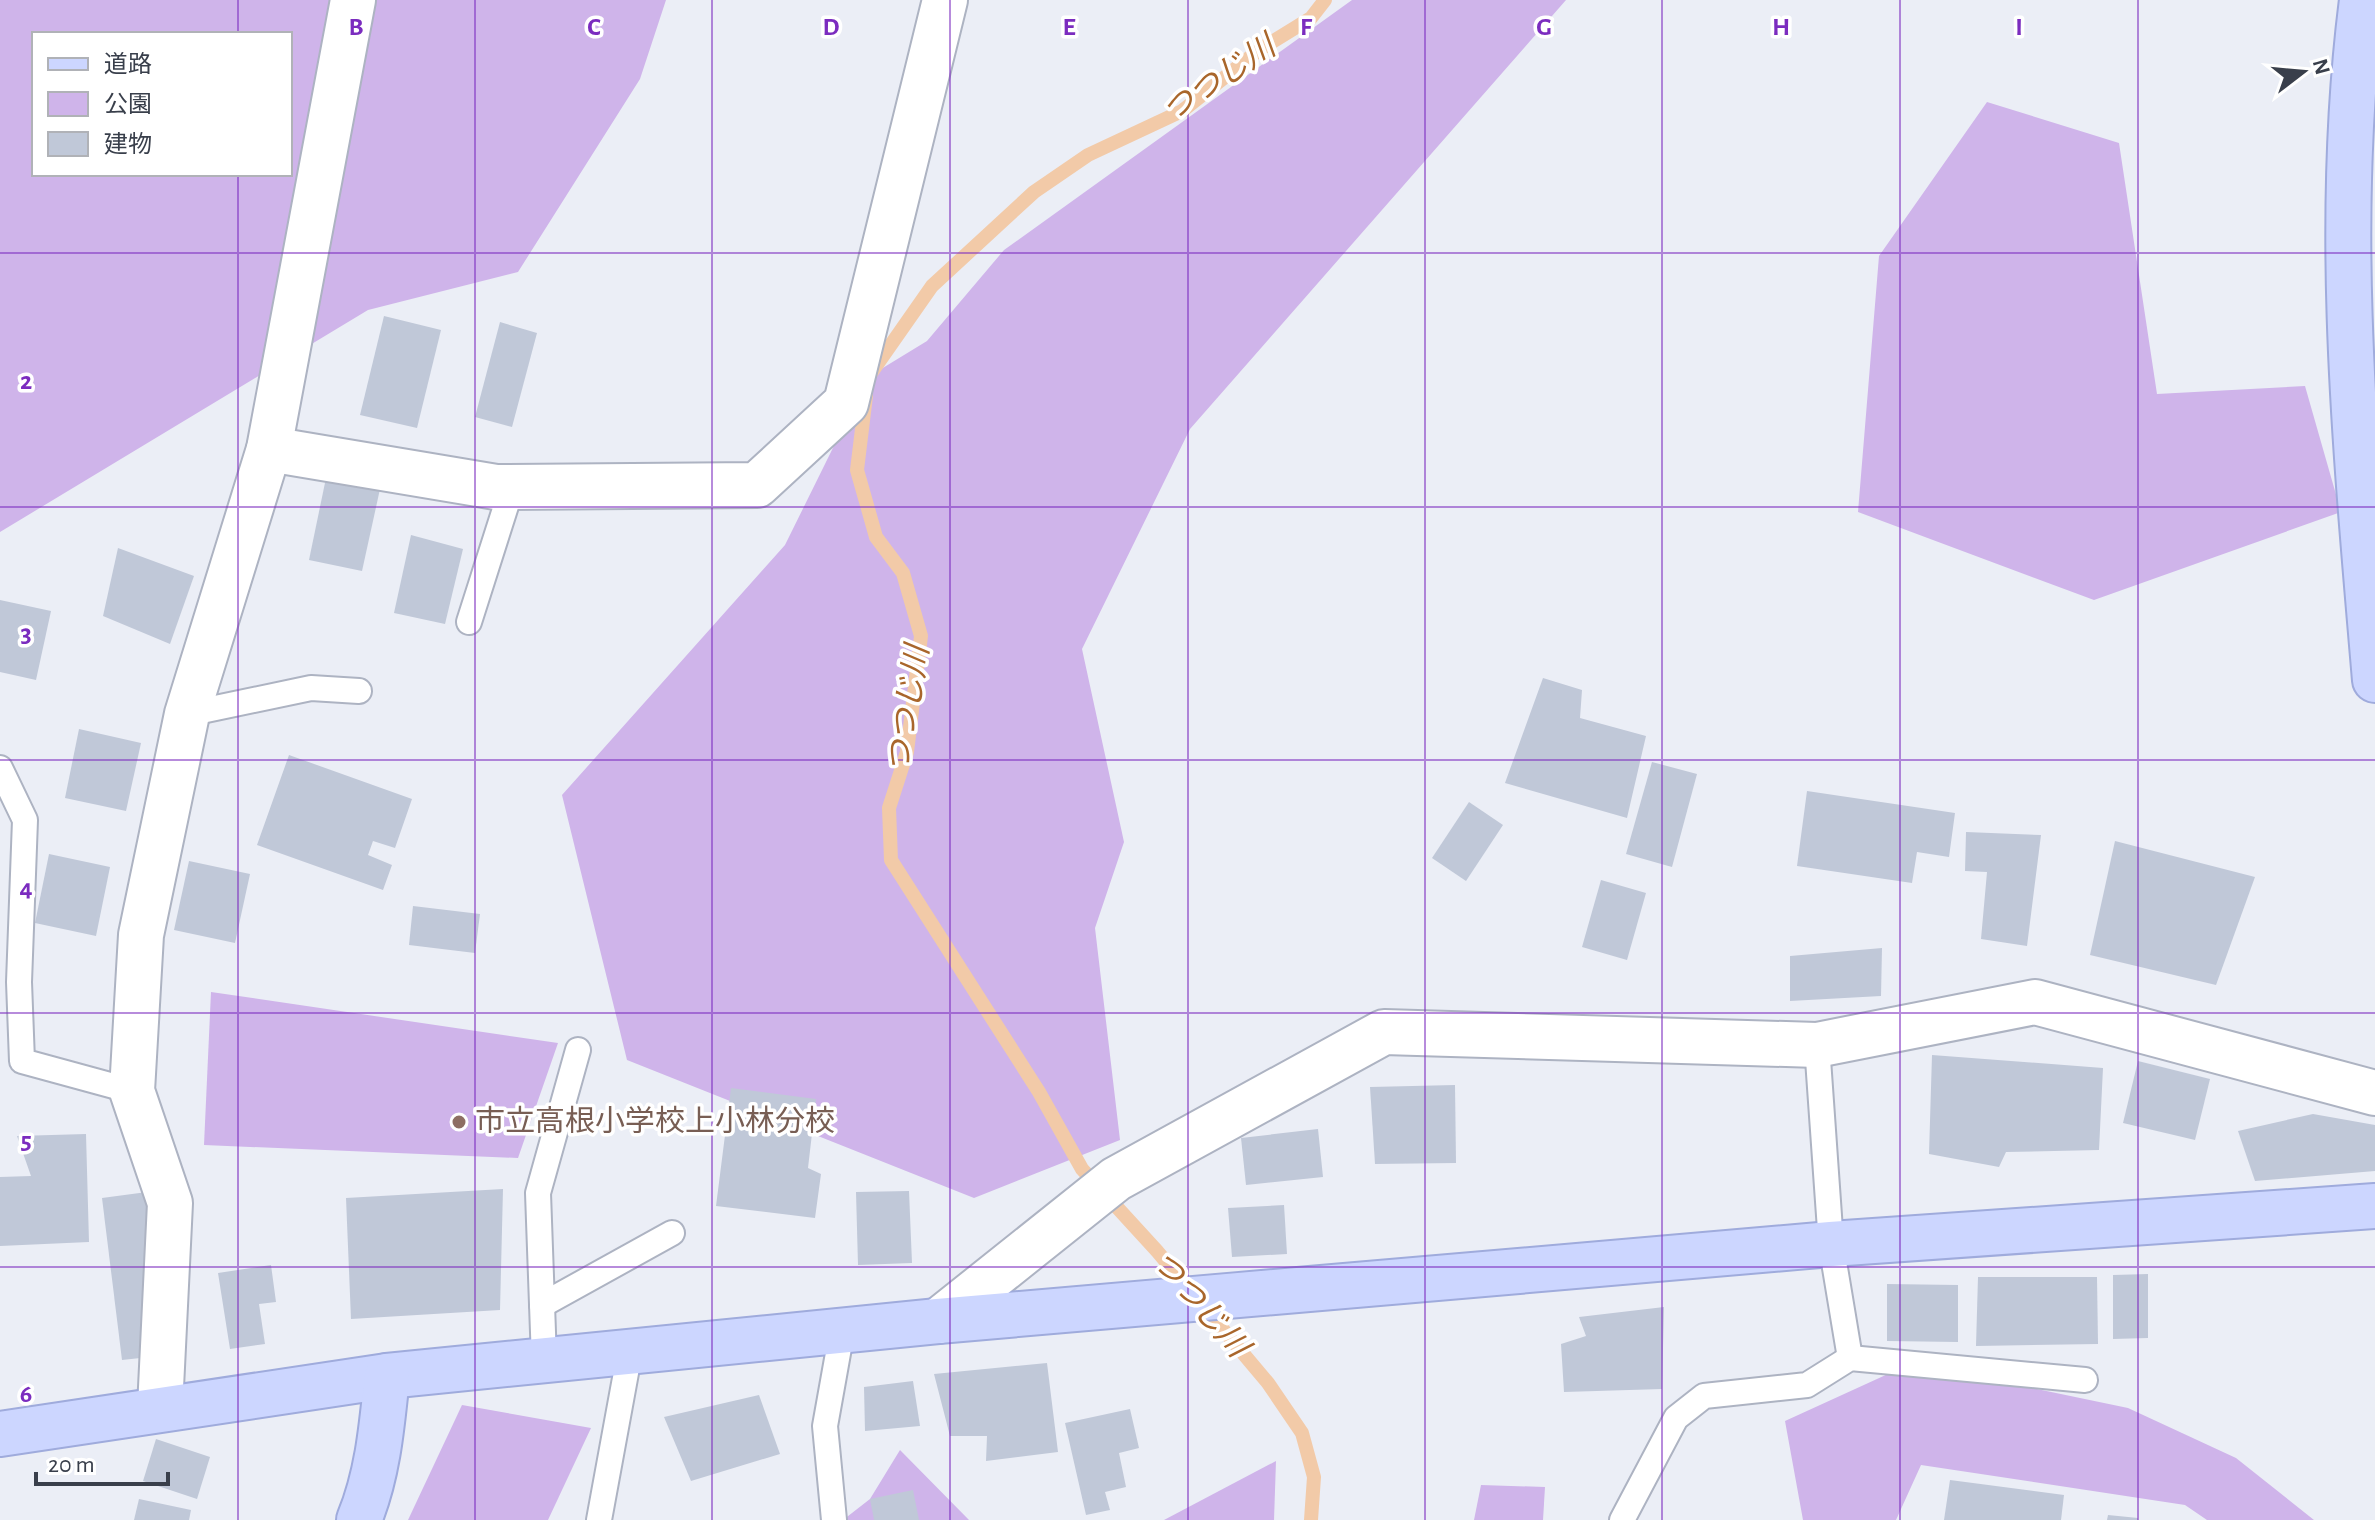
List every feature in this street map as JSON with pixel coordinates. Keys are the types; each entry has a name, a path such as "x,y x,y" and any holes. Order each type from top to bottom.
{"street":[{"path":"160,1408 170,1203 132,1091 141,935 187,714 269,449 353,0"},
{"path":"269,449 512,487 757,485 846,403 945,0"},
{"path":"2362,0 2348,222 2349,352 2375,680"},
{"path":"938,1321 1116,1179 1384,1032 1817,1045 2035,1002 2375,1093"},
{"path":"0,1434 387,1376 938,1321 1831,1244 2375,1206"},
{"path":"359,1520 369,1495 381,1437 387,1376"}],"lane":[{"path":"469,622 512,487"},
{"path":"187,714 311,688 359,691"},
{"path":"0,768 25,820 19,982 22,1061 132,1091"},
{"path":"1817,1045 1831,1244 1850,1358"},
{"path":"544,1360 538,1193 578,1050"},
{"path":"542,1305 672,1233"},
{"path":"834,1520 825,1426 842,1331"},
{"path":"599,1520 630,1351"},
{"path":"1622,1520 1676,1418 1704,1396 1807,1385 1850,1358 2085,1380"}],"green space":[{"path":"0,0 666,0 640,79 518,272 368,310 0,532"},
{"path":"1352,0 1566,0 1190,429 1082,649 1124,842 1095,928 1120,1140 974,1198 627,1060 562,795 785,545 868,377 927,341 1004,250"},
{"path":"1987,102 2119,143 2157,394 2305,386 2341,512 2094,600 1858,512 1879,256"},
{"path":"211,992 558,1043 518,1158 204,1145"},
{"path":"1912,1363 2128,1408 2236,1458 2314,1520 2207,1520 2185,1505 1921,1465 1896,1520 1803,1520 1785,1421"},
{"path":"462,1405 591,1428 548,1520 408,1520"},
{"path":"900,1450 969,1520 843,1520 870,1499"},
{"path":"1276,1461 1274,1520 1164,1520"},
{"path":"1481,1485 1545,1487 1543,1520 1474,1520"}],"building":[{"path":"384,316 441,330 417,428 360,415"},
{"path":"500,322 537,333 512,427 475,417"},
{"path":"326,478 380,489 362,571 309,560"},
{"path":"411,535 463,549 445,624 394,613"},
{"path":"118,548 194,576 170,644 103,616"},
{"path":"0,600 51,611 36,680 0,672"},
{"path":"1543,678 1582,690 1580,718 1646,736 1627,818 1505,783"},
{"path":"79,729 141,743 126,811 65,798"},
{"path":"289,755 412,799 395,848 373,841 368,855 392,865 383,890 257,845"},
{"path":"1652,762 1697,774 1672,867 1626,854"},
{"path":"1807,791 1955,813 1949,857 1917,852 1912,883 1797,866"},
{"path":"1469,802 1503,825 1466,881 1432,858"},
{"path":"1966,832 2041,835 2027,946 1981,939 1987,872 1965,871"},
{"path":"2115,841 2255,877 2216,985 2090,955"},
{"path":"49,854 110,867 96,936 35,923"},
{"path":"189,861 250,874 235,943 174,930"},
{"path":"1601,880 1646,893 1627,960 1582,947"},
{"path":"413,906 480,914 475,953 409,945"},
{"path":"1882,948 1881,996 1790,1001 1790,956"},
{"path":"1932,1055 2103,1068 2099,1150 2006,1152 1999,1167 1929,1154"},
{"path":"2138,1061 2210,1079 2195,1140 2123,1123"},
{"path":"1455,1085 1456,1163 1375,1164 1370,1087"},
{"path":"731,1088 816,1099 808,1168 821,1174 815,1218 716,1206"},
{"path":"2313,1114 2375,1125 2375,1171 2255,1181 2238,1131"},
{"path":"1318,1129 1323,1177 1246,1185 1241,1138"},
{"path":"86,1134 89,1242 0,1246 0,1177 31,1176 17,1136"},
{"path":"503,1189 500,1310 351,1319 346,1198"},
{"path":"909,1191 912,1263 858,1265 856,1192"},
{"path":"147,1192 168,1355 122,1360 102,1198"},
{"path":"1284,1205 1287,1254 1232,1257 1228,1208"},
{"path":"271,1265 276,1302 259,1304 265,1344 230,1349 218,1273"},
{"path":"2148,1274 2148,1338 2113,1339 2113,1275"},
{"path":"1978,1277 2097,1277 2098,1344 1976,1346"},
{"path":"1887,1284 1958,1285 1958,1342 1887,1341"},
{"path":"1664,1307 1662,1389 1564,1392 1561,1344 1586,1336 1579,1317"},
{"path":"1047,1363 1058,1452 986,1461 987,1436 950,1436 934,1374"},
{"path":"913,1381 920,1426 865,1431 864,1387"},
{"path":"759,1395 780,1454 691,1481 664,1417"},
{"path":"1130,1409 1139,1448 1119,1453 1126,1487 1105,1492 1110,1510 1086,1515 1065,1423"},
{"path":"156,1439 210,1457 197,1499 143,1481"},
{"path":"1950,1480 2064,1495 2061,1520 1944,1520"},
{"path":"913,1490 919,1520 874,1520 870,1499"},
{"path":"139,1499 191,1510 189,1520 134,1520"},
{"path":"2108,1515 2138,1518 2138,1520 2107,1520"}],"waterway":[{"name":"つつじ川","path":"869,376 932,286 1034,192 1088,155 1182,111 1259,50 1311,18 1325,0"},
{"name":"つつじ川","path":"866,396 857,470 876,537 903,573 921,636 907,752 889,808 891,860 1039,1092 1082,1169 1157,1251 1268,1383 1302,1433 1314,1477 1311,1520"}],"place":[{"name":"市立高根小学校上小林分校","path":"459,1122"}]}
